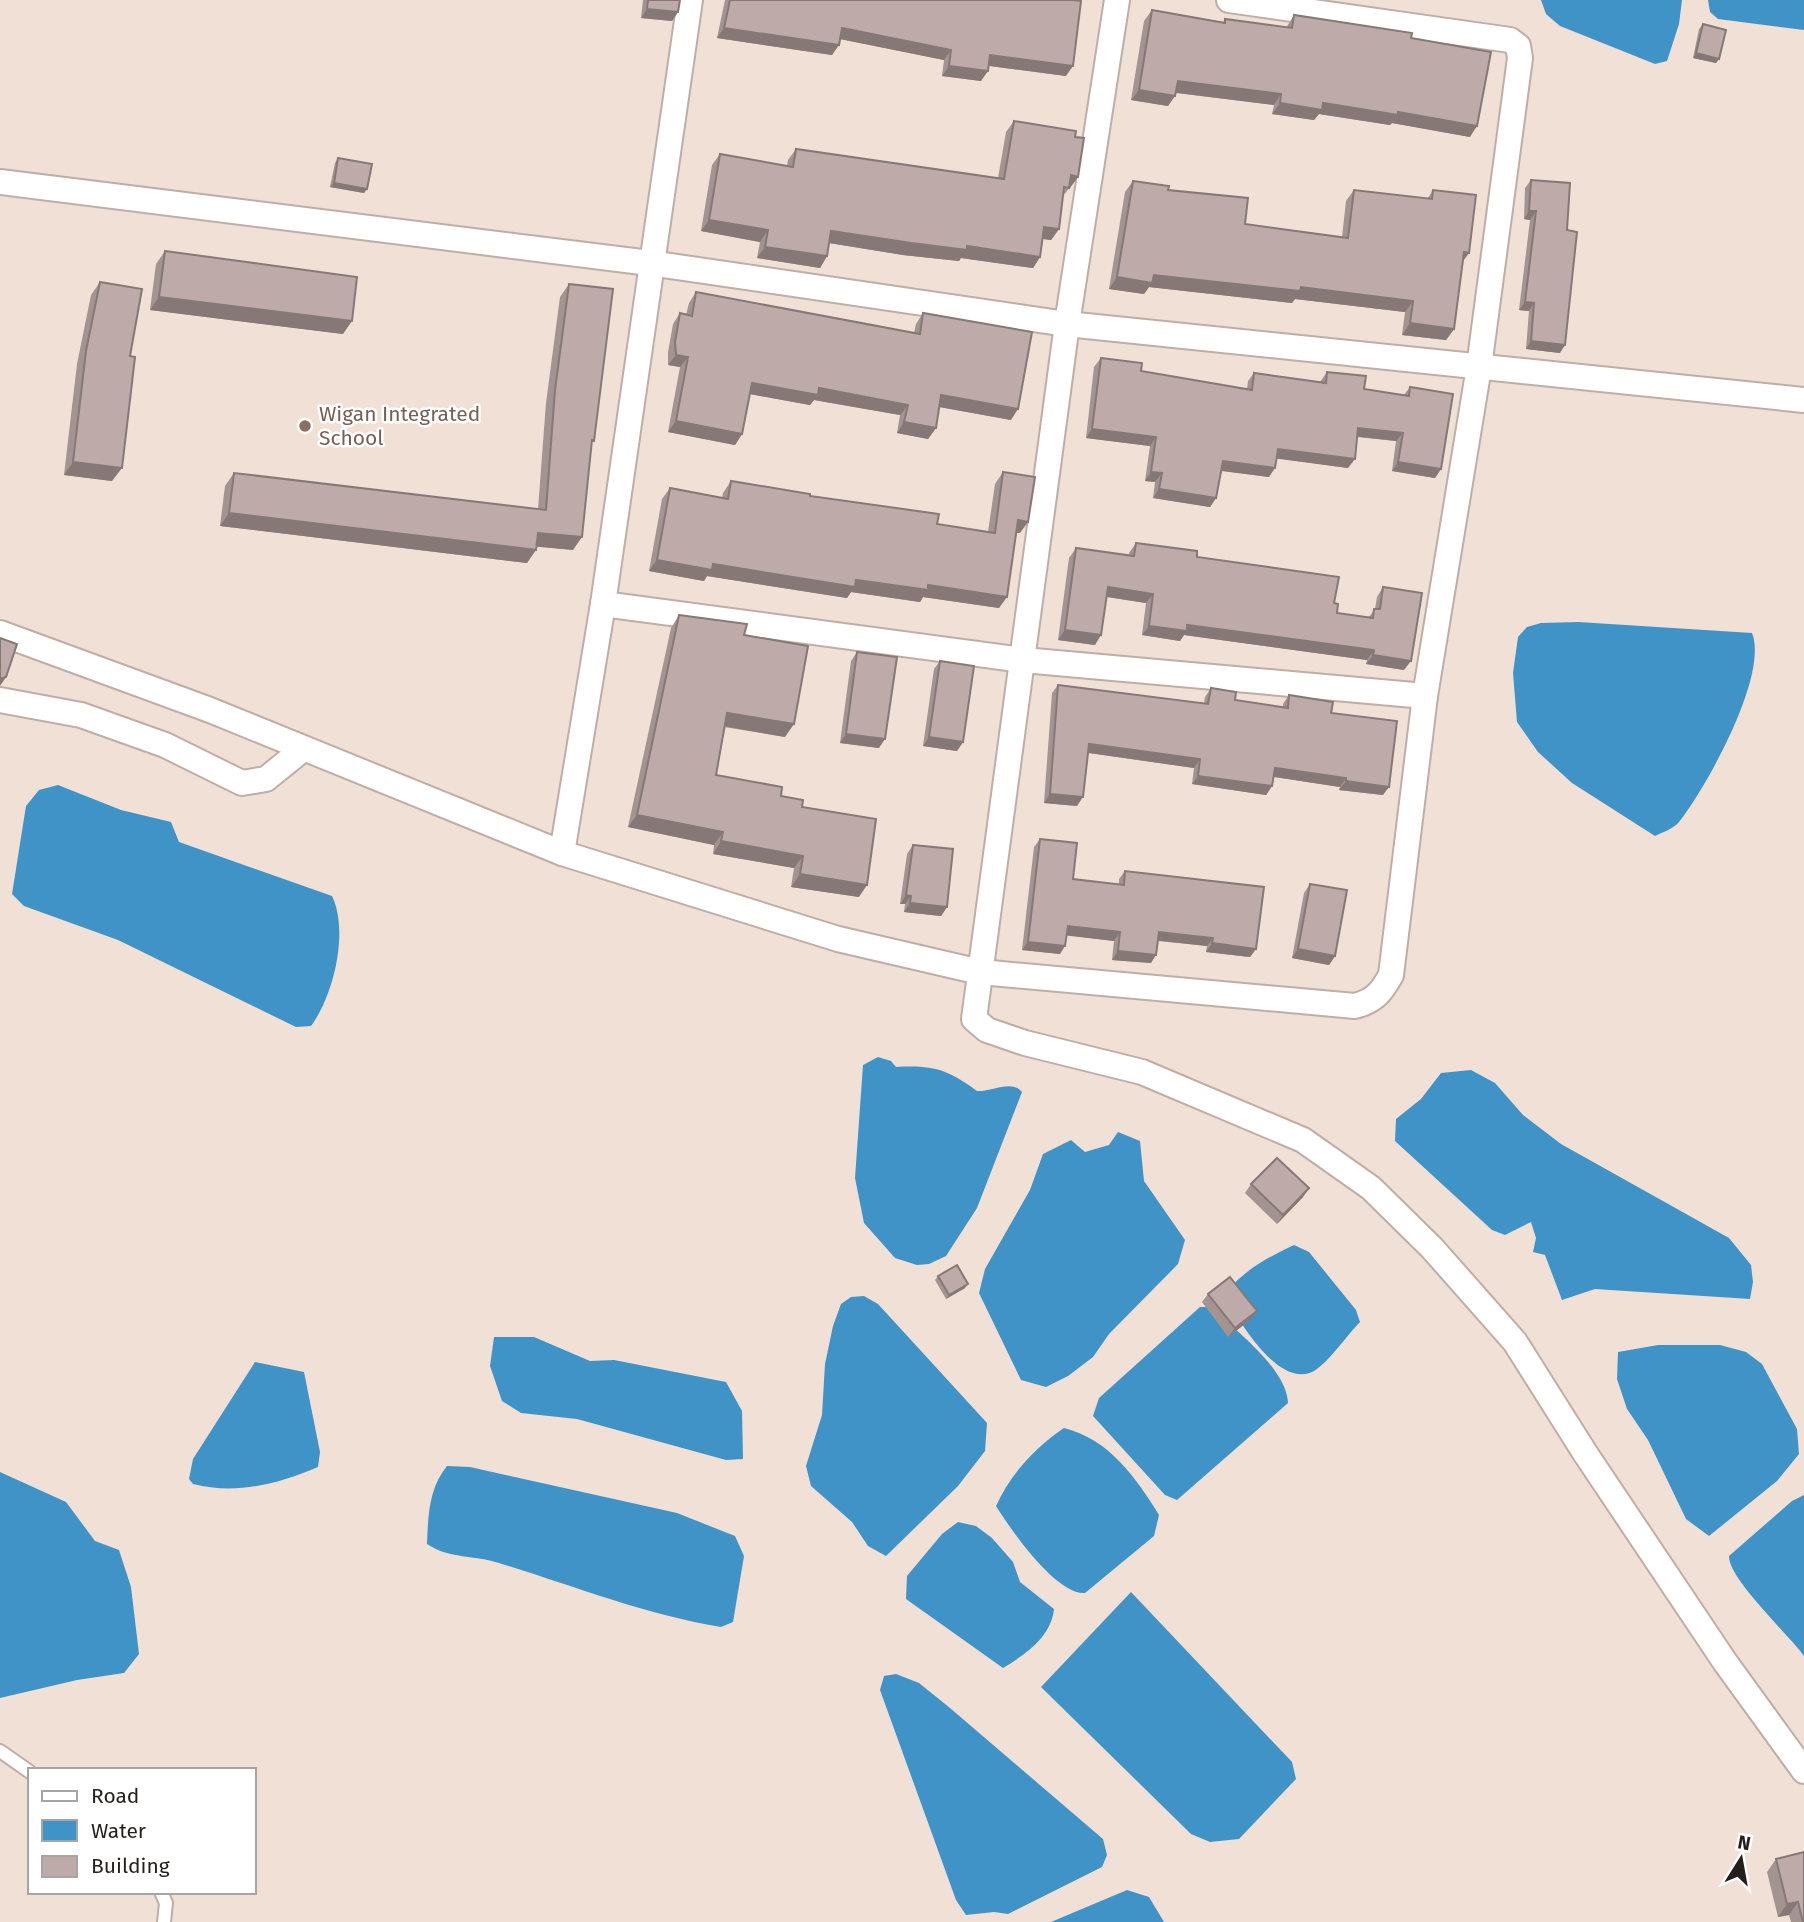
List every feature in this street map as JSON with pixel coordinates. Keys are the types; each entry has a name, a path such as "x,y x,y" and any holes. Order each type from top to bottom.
{"street":[{"path":"562,853 603,604 690,0"},
{"path":"1117,0 1067,324 974,1019 987,1030 1025,1043 1142,1072 1303,1140 1371,1188 1432,1248 1515,1342 1585,1453 1725,1662 1804,1771"},
{"path":"0,634 210,710 562,853 826,936 980,972 1355,1006 1370,1002 1382,992 1391,975 1425,696 1479,367 1519,66 1518,46 1510,40 1476,33 1229,0"},
{"path":"0,183 650,263 1067,324 1804,400"},
{"path":"603,604 1023,660 1425,696"},
{"path":"0,700 81,715 165,745 242,783 266,779 303,749"}],"lane":[{"path":"0,1751 28,1771"},
{"path":"162,1894 166,1903 164,1922"}],"water":[{"path":"1541,0 1682,0 1679,24 1667,61 1655,64 1560,26 1546,14"},
{"path":"1708,0 1804,0 1804,30 1718,19 1710,12"},
{"path":"1578,622 1752,633 1755,652 1752,675 1732,730 1691,806 1679,822 1655,836 1572,783 1538,752 1517,722 1513,673 1518,637 1527,627 1541,623"},
{"path":"58,785 121,810 171,822 179,842 332,896 337,910 339,944 326,998 311,1026 296,1027 118,940 24,906 12,894 26,806 39,790"},
{"path":"878,1057 891,1061 896,1067 930,1068 948,1073 977,1091 1012,1086 1022,1092 977,1208 946,1256 929,1264 917,1265 895,1258 864,1223 855,1178 863,1065"},
{"path":"1471,1070 1495,1083 1523,1115 1561,1144 1729,1238 1751,1265 1753,1282 1750,1299 1595,1289 1562,1300 1545,1255 1533,1252 1536,1238 1531,1222 1505,1235 1492,1230 1395,1141 1396,1119 1421,1099 1441,1073"},
{"path":"1118,1132 1140,1141 1144,1181 1185,1240 1178,1264 1109,1334 1093,1357 1068,1376 1046,1387 1021,1380 979,1293 985,1269 1030,1190 1043,1154 1071,1140 1085,1152 1109,1145"},
{"path":"1294,1245 1309,1252 1356,1310 1360,1322 1320,1367 1300,1374 1287,1371 1262,1350 1224,1297 1246,1273"},
{"path":"864,1296 878,1304 987,1423 985,1451 958,1486 886,1556 868,1546 852,1522 811,1486 806,1466 822,1415 825,1364 833,1326 841,1304 851,1297"},
{"path":"1200,1307 1211,1307 1270,1364 1285,1390 1288,1403 1177,1500 1165,1495 1093,1416 1099,1398"},
{"path":"494,1337 534,1337 590,1361 614,1360 726,1382 742,1411 743,1459 726,1460 577,1419 521,1413 502,1401 490,1366"},
{"path":"1658,1345 1720,1345 1746,1352 1762,1364 1797,1429 1799,1454 1777,1481 1709,1536 1686,1519 1648,1440 1627,1409 1617,1379 1618,1352"},
{"path":"255,1362 304,1372 320,1452 318,1467 257,1486 225,1488 193,1484 189,1479 193,1459"},
{"path":"1064,1428 1080,1433 1108,1451 1131,1474 1159,1515 1154,1536 1085,1593 1073,1591 1048,1573 1023,1545 996,1506 1025,1462"},
{"path":"447,1466 470,1467 677,1513 735,1536 744,1556 733,1622 721,1627 664,1615 499,1563 435,1549 427,1544 429,1513 436,1484"},
{"path":"0,1472 66,1502 95,1541 119,1550 131,1587 139,1654 124,1673 77,1680 0,1698"},
{"path":"1804,1495 1804,1656 1738,1578 1729,1556 1792,1501"},
{"path":"958,1522 976,1526 992,1538 1013,1562 1020,1582 1054,1609 1043,1636 1028,1651 1003,1668 906,1599 907,1576 942,1534"},
{"path":"1131,1592 1292,1762 1296,1779 1239,1839 1210,1842 1191,1834 1041,1687"},
{"path":"896,1674 919,1683 1103,1839 1107,1855 1102,1867 1008,1914 994,1912 966,1915 956,1900 880,1690 884,1676"},
{"path":"1127,1890 1149,1897 1164,1922 1051,1922"}],"building":[{"path":"648,0 680,0 678,12 647,9"},
{"path":"730,0 1081,1 1073,66 990,55 988,71 949,66 951,50 842,28 839,45 724,28"},
{"path":"1152,10 1225,23 1225,19 1292,28 1294,15 1412,33 1411,38 1491,52 1477,126 1398,112 1398,115 1323,103 1322,110 1280,103 1281,94 1178,81 1175,96 1139,90"},
{"path":"1703,24 1726,30 1719,59 1696,53"},
{"path":"1014,121 1076,131 1075,137 1084,138 1078,177 1071,175 1069,188 1064,187 1059,229 1044,227 1040,257 831,231 827,256 765,247 768,230 709,220 720,154 793,167 796,149 1004,179"},
{"path":"338,158 372,164 367,189 334,183"},
{"path":"1531,180 1570,183 1567,230 1577,232 1565,345 1531,341 1534,303 1525,302 1536,211 1529,211"},
{"path":"1133,181 1169,186 1168,190 1248,198 1245,224 1348,238 1354,190 1432,199 1433,190 1476,195 1469,253 1464,252 1454,329 1410,323 1413,301 1301,287 1300,291 1154,275 1152,283 1117,277"},
{"path":"165,251 357,277 352,321 159,297"},
{"path":"100,282 142,289 130,356 135,357 122,468 73,462 86,351"},
{"path":"569,284 613,289 594,441 592,440 582,537 538,533 536,550 229,513 234,473 546,510 555,390"},
{"path":"696,292 920,334 923,313 1032,332 1018,409 941,395 936,428 904,422 908,405 819,388 818,395 752,383 742,434 676,421 688,357 676,355 675,342 680,313 692,316"},
{"path":"1101,358 1142,363 1141,371 1252,390 1254,373 1326,383 1327,372 1366,376 1364,389 1409,396 1410,387 1453,394 1441,469 1398,462 1403,433 1358,428 1355,459 1278,449 1275,468 1223,461 1216,498 1159,489 1162,473 1151,472 1156,437 1092,429"},
{"path":"1003,472 1035,477 1028,522 1018,520 1007,597 928,585 928,590 856,580 855,587 713,564 712,570 657,560 670,488 728,499 731,481 810,496 939,514 937,524 995,533"},
{"path":"1136,543 1197,551 1197,557 1339,577 1334,603 1338,604 1337,613 1373,618 1374,609 1380,609 1383,587 1422,593 1411,661 1373,655 1374,650 1187,625 1187,631 1149,626 1153,594 1108,587 1101,635 1065,630 1076,548 1134,556"},
{"path":"679,615 747,624 744,635 808,646 794,724 727,713 716,775 782,787 781,796 803,800 802,807 876,819 867,885 800,874 803,856 721,841 723,832 637,815"},
{"path":"0,638 17,644 6,677 0,679"},
{"path":"857,652 897,657 885,739 846,734"},
{"path":"940,661 974,666 963,742 929,737"},
{"path":"1058,685 1208,704 1211,688 1236,692 1235,700 1288,708 1289,695 1333,702 1331,713 1397,721 1389,787 1275,768 1272,786 1198,776 1200,759 1089,744 1083,797 1050,794"},
{"path":"1040,839 1077,843 1073,879 1124,885 1125,871 1264,887 1256,949 1212,943 1213,938 1159,932 1156,955 1118,951 1120,932 1068,926 1065,946 1028,942"},
{"path":"913,845 953,849 947,907 910,903 911,896 906,895"},
{"path":"1310,884 1347,890 1335,956 1298,949"},
{"path":"1277,1158 1309,1188 1283,1215 1251,1184"},
{"path":"957,1265 968,1284 949,1295 938,1276"},
{"path":"1230,1277 1257,1311 1235,1328 1208,1294"},
{"path":"1804,1852 1803,1922 1798,1902 1787,1904 1776,1859"}],"place":[{"name":"Wigan Integrated School","path":"305,426"}]}
